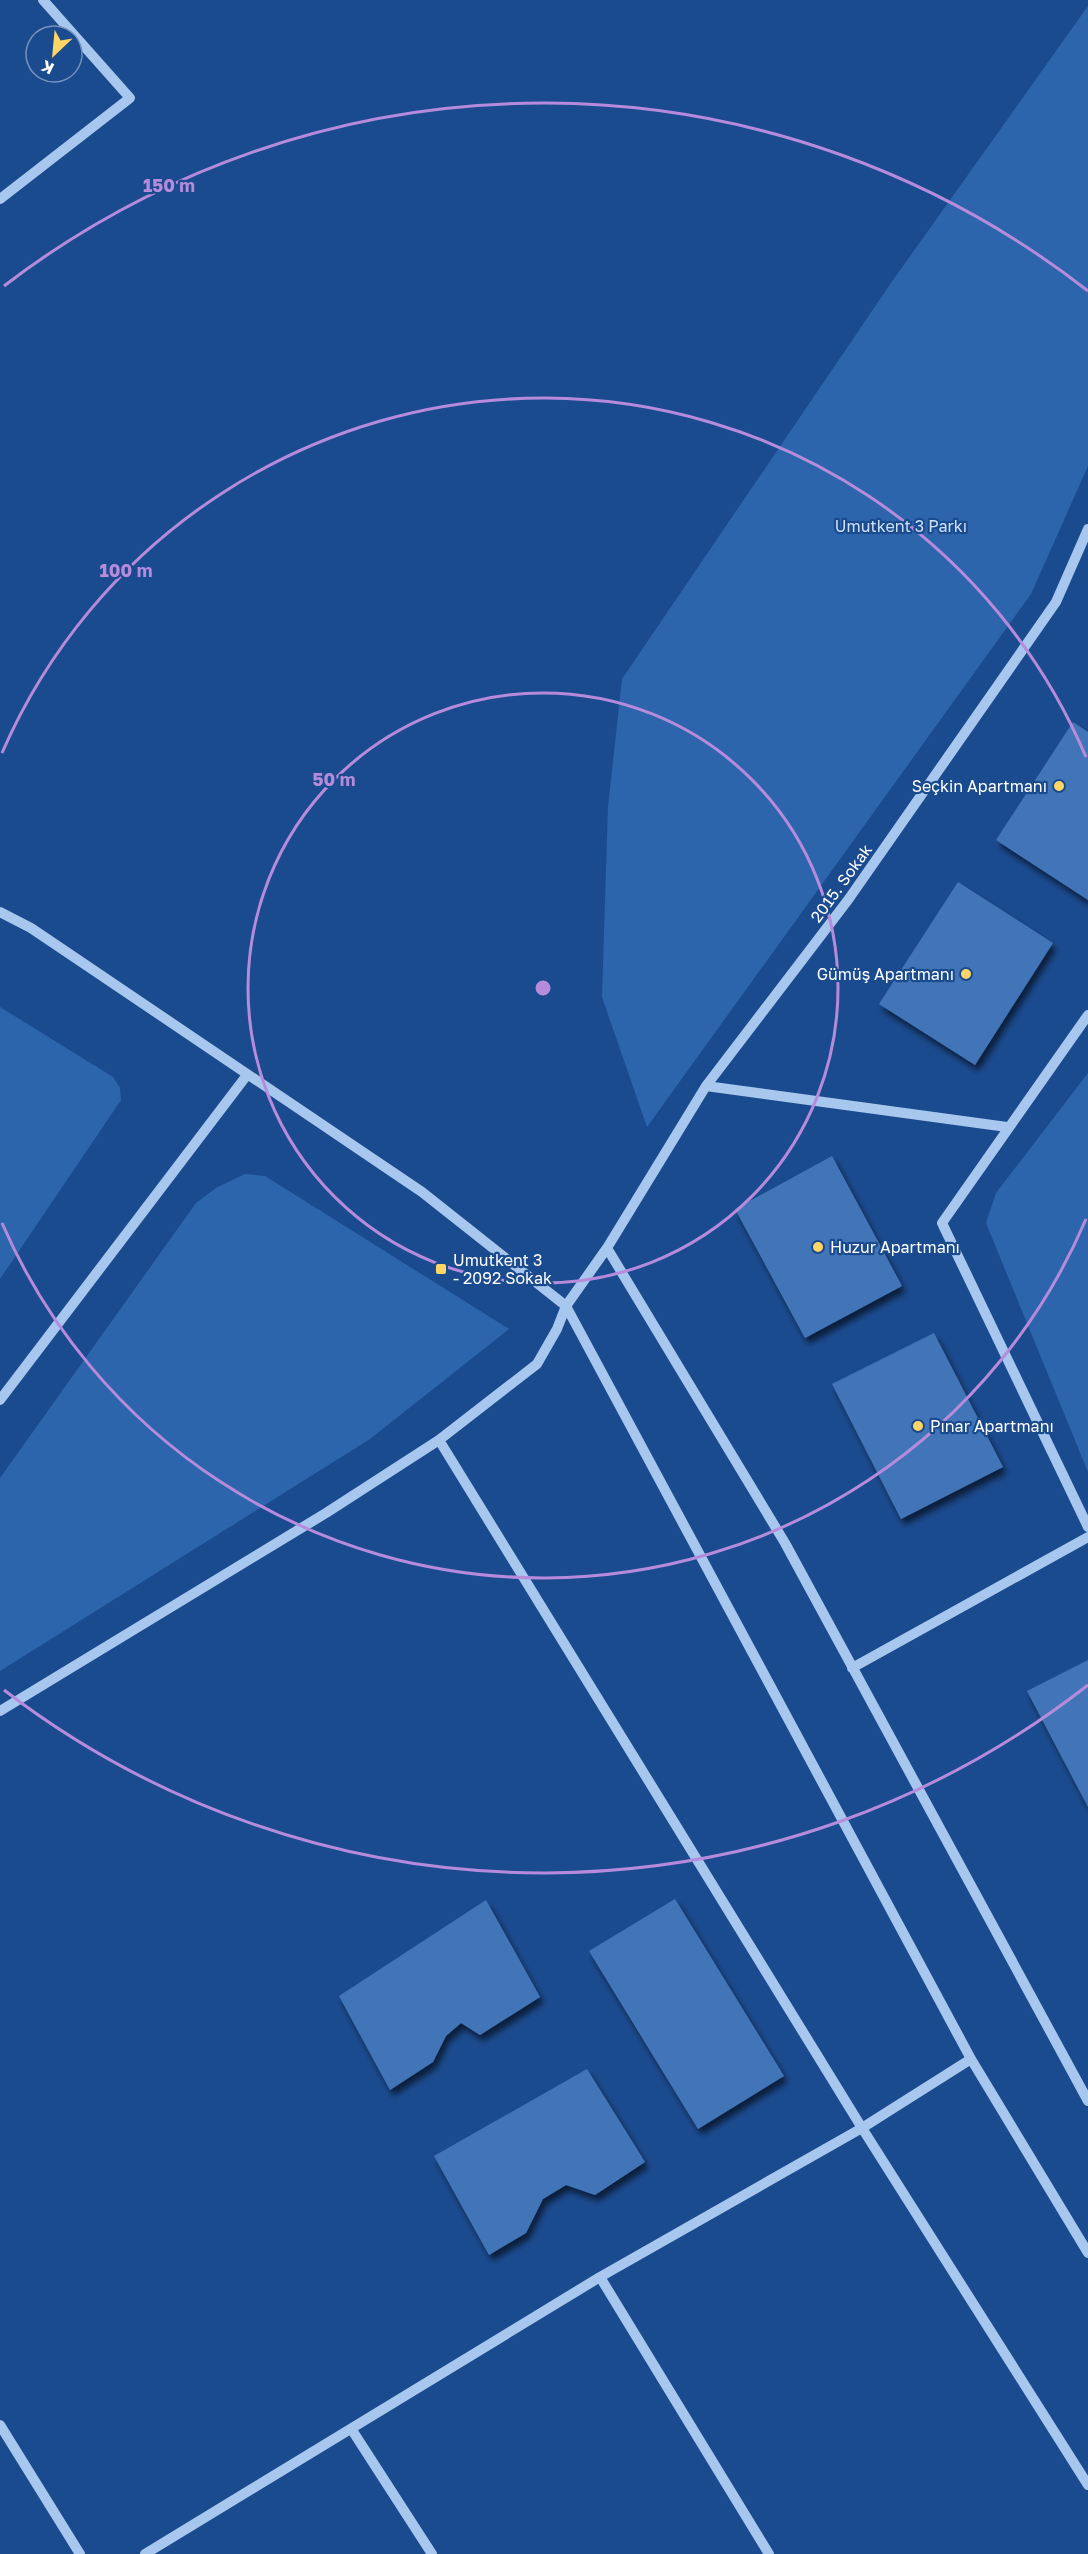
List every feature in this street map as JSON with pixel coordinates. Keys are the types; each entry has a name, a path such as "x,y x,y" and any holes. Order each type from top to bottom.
{"street":[{"path":"0,199 130,98 43,0"},
{"name":"2015. Sokak","path":"0,1711 326,1513 438,1440 537,1364 567,1306 607,1248 706,1086 848,900 1056,602 1088,529"},
{"path":"0,912 31,928 422,1192 567,1306 971,2059 1088,2253"},
{"path":"1088,1015 1007,1127 942,1223 1088,1527"},
{"path":"0,1400 247,1075"},
{"path":"706,1086 1007,1127"},
{"path":"607,1248 785,1544 1088,2101"},
{"path":"438,1440 862,2128 1088,2486"},
{"path":"852,1668 1088,1537"},
{"path":"145,2554 600,2277 862,2128 971,2059"},
{"path":"600,2277 769,2554"},
{"path":"0,2425 80,2554"},
{"path":"352,2430 432,2554"}],"green space":[{"name":"Umutkent 3 Parkı","path":"1088,6 1088,466 1031,594 647,1127 602,997 608,807 622,679 891,283"},
{"path":"0,1007 113,1077 120,1088 121,1100 0,1279"},
{"path":"1088,1073 1088,1472 986,1223 996,1193"},
{"path":"245,1174 265,1176 509,1329 370,1439 0,1671 0,1478 196,1203 216,1188"}],"building":[{"name":"Seçkin Apartmanı","path":"1073,722 1088,732 1088,900 996,840"},
{"name":"Gümüş Apartmanı","path":"958,882 1053,943 975,1065 879,1004"},
{"name":"Huzur Apartmanı","path":"832,1156 902,1286 805,1338 735,1209"},
{"name":"Pınar Apartmanı","path":"934,1333 1003,1467 901,1519 832,1384"},
{"path":"1088,1660 1088,1807 1027,1691"},
{"path":"675,1899 784,2076 698,2129 589,1951"},
{"path":"486,1900 540,1997 480,2035 461,2023 446,2036 433,2062 390,2090 339,1996"},
{"path":"587,2069 645,2162 595,2195 566,2185 543,2199 526,2233 489,2255 434,2156"}],"place":[{"name":"Seçkin Apartmanı","path":"1059,786"},
{"name":"Gümüş Apartmanı","path":"966,974"},
{"name":"Huzur Apartmanı","path":"818,1247"},
{"name":"Umutkent 3 - 2092 Sokak","path":"441,1269"},
{"name":"Pınar Apartmanı","path":"918,1426"}]}
